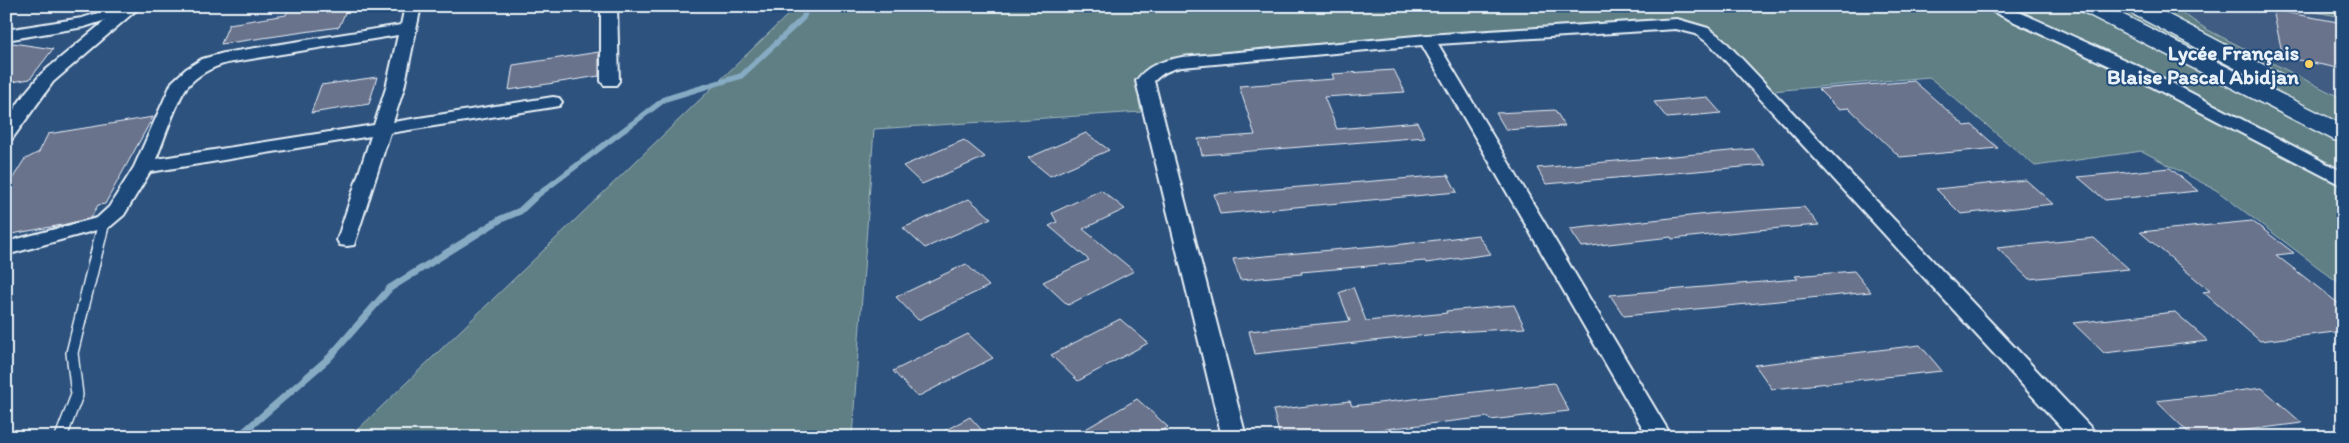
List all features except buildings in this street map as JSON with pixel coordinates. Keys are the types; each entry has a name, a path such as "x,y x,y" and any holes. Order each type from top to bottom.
{"highway":[{"path":"2090,6 2343,135"},
{"path":"2116,6 2343,117"},
{"path":"2135,6 2343,117"}],"street":[{"path":"347,240 395,88 412,6"},
{"path":"609,6 610,81"},
{"path":"1993,6 2151,79 2343,180"},
{"path":"6,35 84,22 131,7"},
{"path":"6,135 32,96 47,78 131,7"},
{"path":"1234,437 1146,81 1152,72 1163,66 1182,62 1427,40 1677,24 1702,31 1716,42 2084,437"},
{"path":"6,249 104,222 117,211 143,167 178,86 192,73 208,63 224,58 408,29"},
{"path":"1427,40 1660,437"},
{"path":"143,167 553,102"}],"lane":[{"path":"61,437 77,395 72,352 104,222"}],"shaded area":[{"name":"Lycée Français Blaise Pascal Abidjan","path":"2172,6 2343,6 2343,99 2206,29"}],"green space":[{"path":"797,6 2172,6 2206,29 2343,99 2343,286 2216,190 2142,151 2035,166 1929,77 1772,91 1720,39 1677,23 1164,59 1135,80 1141,112 874,129 852,437 350,437"},
{"path":"2299,6 2343,6 2343,17 2299,9"}],"waterway":[{"path":"535,197 665,99 741,76 803,18 808,6"},
{"path":"238,437 329,358 390,288 501,219 520,211 536,196"}],"place":[{"name":"Lycée Français Blaise Pascal Abidjan","path":"2309,64"}]}
